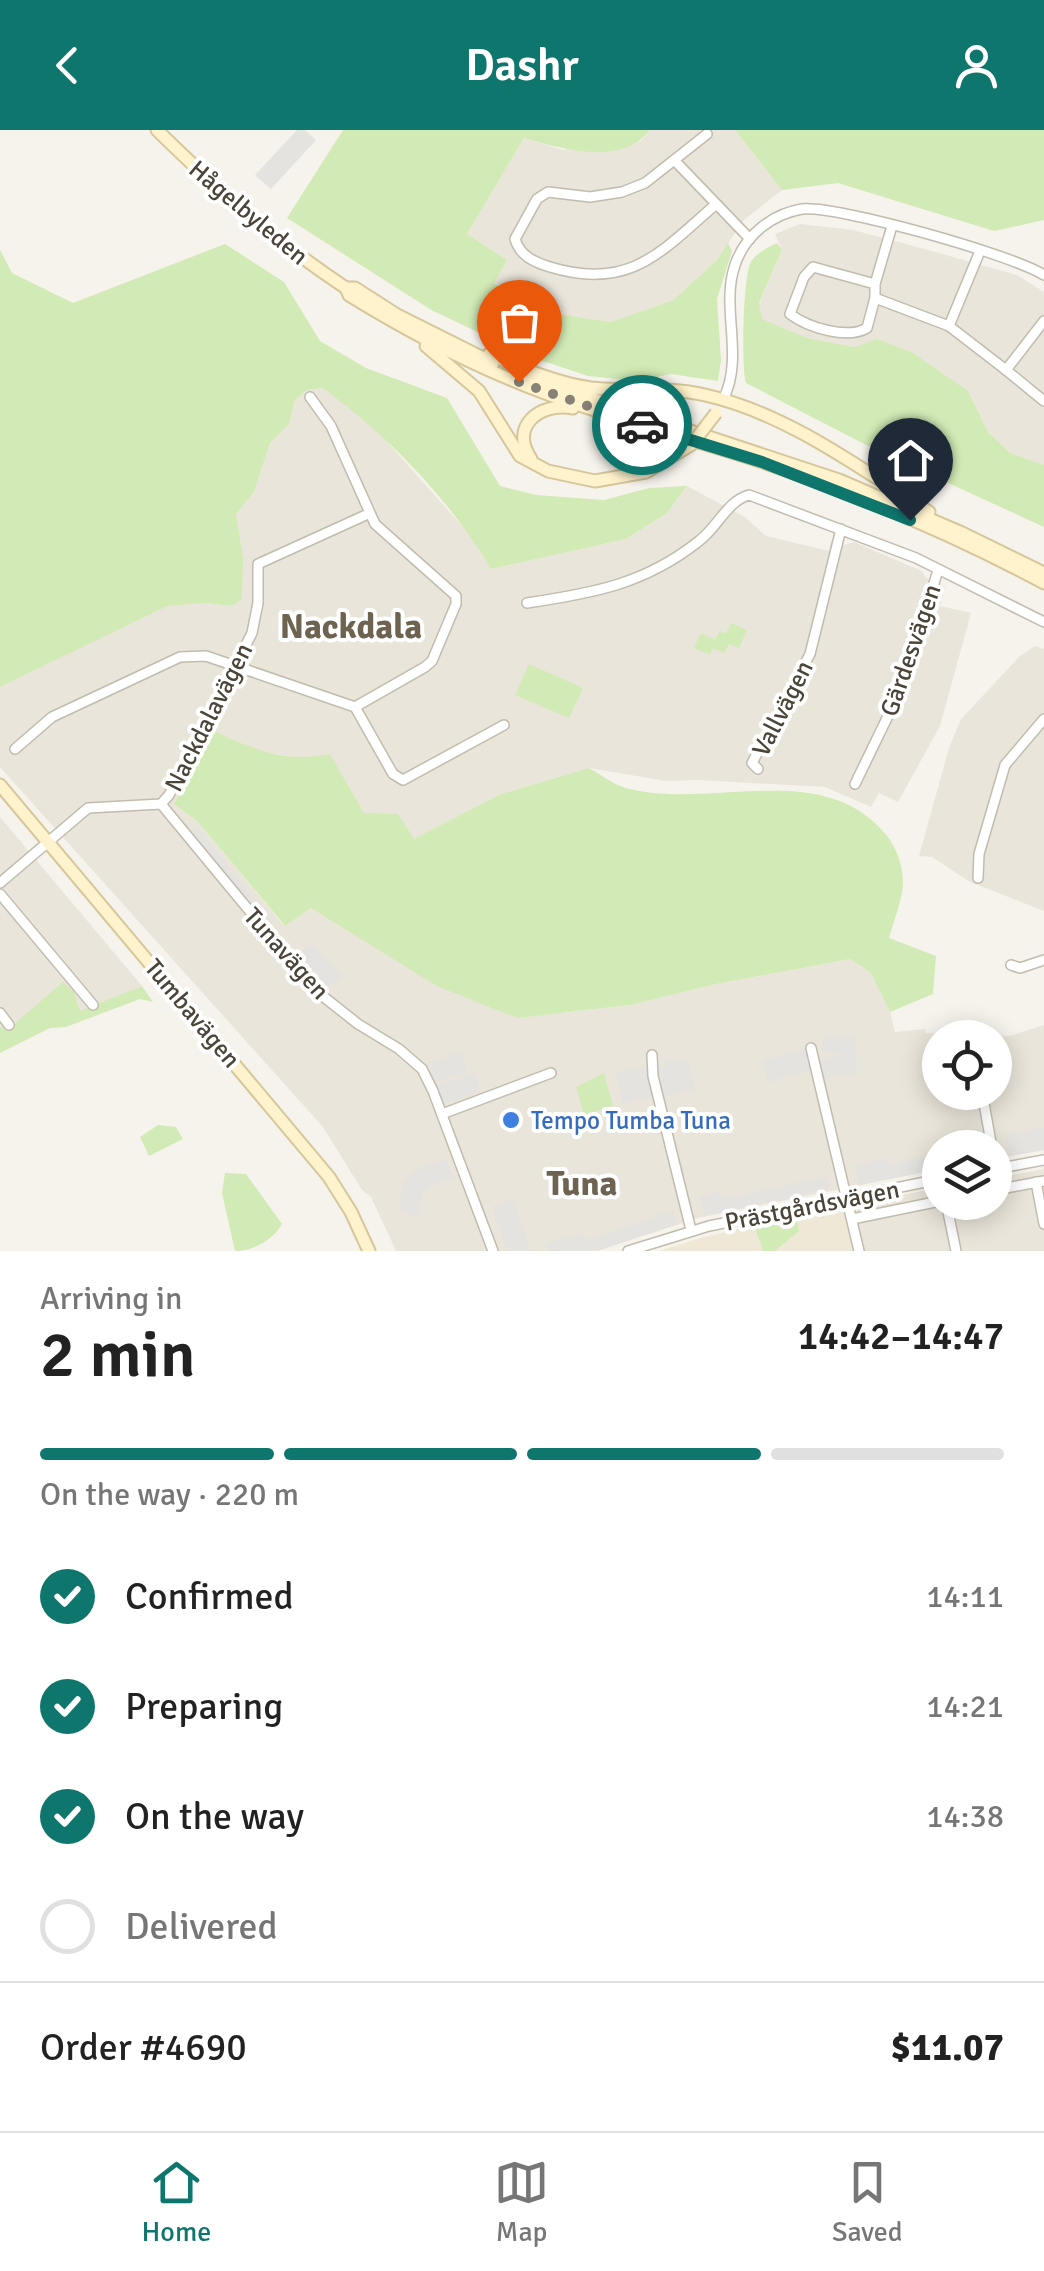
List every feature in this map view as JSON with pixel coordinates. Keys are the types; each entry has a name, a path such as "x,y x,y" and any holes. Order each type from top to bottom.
{"main road":[{"name":"Hågelbyleden","path":"157,130 194,169 248,215 346,288 355,288 459,357 549,395 762,462 836,490 1044,583"},
{"name":"Hågelbyleden","path":"395,318 535,380 839,480 1044,573"},
{"path":"395,318 468,380 487,401 520,456 560,474 595,480 646,472 692,444 723,400"},
{"path":"395,318 574,385 663,388 723,400 813,440 962,533"},
{"path":"538,466 527,454 523,440 526,424 539,411 564,407 624,419"},
{"name":"Tumbavägen","path":"0,786 277,1112 348,1207 369,1251"}],"street":[{"path":"707,134 676,162 645,183 622,192 590,197 548,192 537,199 515,239 516,246 526,257 578,273 634,269 668,246 715,205"},
{"path":"676,162 750,239"},
{"path":"723,400 734,357 731,280 739,256 766,223 802,210 828,209 1018,262 1044,275"},
{"path":"875,284 812,266 790,314 798,320 854,334 866,328 892,226"},
{"path":"949,326 980,251"},
{"path":"875,298 949,326 1044,401"},
{"path":"1006,370 1044,321"},
{"path":"310,397 331,426 375,524 449,588 456,602 432,661 355,707"},
{"path":"527,602 620,586 683,554 708,534 739,498 749,495 938,570 1044,622"},
{"name":"Nackdalavägen","path":"0,882 88,808 161,804 169,796 252,633 258,603 258,564 368,514"},
{"name":"Vallvägen","path":"758,769 752,763 810,654 841,529"},
{"name":"Gärdesvägen","path":"854,784 904,683 938,570"},
{"path":"14,748 52,717 180,657 206,656 355,707 393,774 403,780 504,726"},
{"path":"978,878 979,854 1005,765 1044,719"},
{"name":"Tunavägen","path":"161,804 315,990 422,1069 493,1251"},
{"path":"0,894 93,1005"},
{"path":"1011,965 1020,968 1044,960"},
{"path":"0,1014 9,1025"},
{"path":"811,1048 859,1251"},
{"path":"652,1055 691,1230"},
{"path":"442,1114 551,1073"},
{"path":"1012,1165 1044,1160"},
{"path":"1012,1187 1040,1182 1044,1224"},
{"name":"Prästgårdsvägen","path":"628,1251 691,1230 922,1183"},
{"path":"852,1220 922,1206"},
{"path":"948,1220 956,1251"}],"shaded area":[{"path":"297,130 305,130 316,140 271,189 255,175"},
{"path":"650,130 735,130 782,190 744,220 717,260 673,300 611,322 545,312 494,282 507,260 467,234 524,138 563,150 641,141"},
{"path":"800,224 853,230 910,245 1017,275 1044,292 1044,465 1010,453 988,432 968,391 855,347 807,338 761,319 759,304 782,250 775,234"},
{"path":"322,388 363,416 471,536 491,569 626,539 667,513 687,486 745,517 766,536 829,551 831,541 844,545 854,542 922,571 926,578 945,586 940,606 971,613 940,726 898,802 879,793 871,807 825,787 666,781 589,768 501,794 413,840 364,813 330,755 306,759 259,751 212,730 174,804 197,821 284,926 311,908 369,941 564,1013 630,1005 850,959 870,972 890,1012 895,1032 922,1029 922,1110 1012,1110 1012,1035 1044,1025 1044,1150 1012,1156 1012,1130 922,1130 922,1173 698,1218 597,1251 396,1251 371,1197 362,1190 323,1127 0,767 0,687 167,605 232,606 243,557 235,514 254,492 270,443 289,424 295,400 307,390"},
{"path":"1035,646 1044,649 1044,911 970,882 932,857 919,856 961,719 1020,656"},
{"path":"0,817 142,986 0,1045"},
{"path":"197,826 273,923 269,928 190,831"},
{"path":"310,944 341,976 326,988 295,957"},
{"path":"823,1037 856,1037 857,1073 824,1079 820,1059 842,1054 822,1052"},
{"path":"805,1049 810,1071 768,1082 763,1060"},
{"path":"460,1052 467,1071 435,1083 428,1063"},
{"path":"664,1060 688,1060 695,1089 665,1097 658,1069 666,1067"},
{"path":"645,1066 652,1097 623,1104 616,1073"},
{"path":"474,1071 481,1091 444,1105 436,1085"},
{"path":"1044,1127 1044,1150 1012,1155 1012,1133"},
{"path":"922,1157 922,1173 859,1185 855,1164 887,1158 888,1164"},
{"path":"446,1158 454,1177 432,1185 422,1195 419,1217 398,1212 403,1184 419,1168"},
{"path":"1044,1169 1044,1251 853,1251 844,1214 857,1211 857,1203 922,1191 922,1220 1012,1220 1012,1175"},
{"path":"827,1176 830,1189 704,1216 700,1196 719,1191 722,1199"},
{"path":"513,1199 531,1251 507,1251 492,1206"},
{"path":"836,1208 844,1214 853,1251 659,1251 704,1237"},
{"path":"673,1210 678,1224 597,1251 549,1251 546,1244 582,1232 585,1240"}],"green space":[{"path":"343,130 650,130 638,141 607,152 573,150 524,138 467,234 507,260 494,283 545,312 611,322 673,300 717,260 728,243 732,251 717,299 721,360 718,381 671,374 638,381 588,376 531,357 433,311 287,218"},
{"path":"735,130 1044,130 1044,220 994,231 838,183 782,190"},
{"path":"777,243 782,250 759,303 762,319 807,338 855,347 877,339 913,353 968,391 988,432 1010,453 1044,465 1044,527 870,447 746,383 744,322 748,270 756,256"},
{"path":"225,244 284,282 320,341 366,368 447,398 500,486 536,495 604,500 649,488 687,486 667,513 626,539 491,569 457,518 393,447 322,388 307,390 295,400 289,424 270,443 254,492 236,514 243,557 242,599 232,606 167,606 0,687 0,250 12,273 73,303"},
{"path":"731,623 747,630 739,648 729,644 724,653 713,648 710,655 694,648 701,633 715,640 720,631 726,634"},
{"path":"529,664 583,688 569,718 515,695"},
{"path":"212,730 283,755 330,754 364,813 398,814 414,839 501,794 589,768 623,787 655,793 793,791 826,796 856,809 892,843 903,884 889,938 936,956 933,994 890,1012 870,972 850,959 630,1005 517,1018 437,986 311,908 285,926 197,821 174,804"},
{"path":"63,982 74,992 80,1011 142,986 153,1002 140,999 66,1027 50,1028 0,1053 0,1027 11,1027"},
{"path":"604,1073 613,1106 584,1115 576,1087"},
{"path":"158,1125 176,1127 183,1139 149,1156 140,1137"},
{"path":"225,1173 246,1174 282,1224 268,1240 255,1247 235,1251 222,1193"},
{"path":"822,1210 823,1221 820,1214 797,1220 799,1231 775,1251 763,1251 754,1225"}],"way so far":[{"path":"519,382 642,425"}],"place":[{"name":"Tempo Tumba Tuna","path":"511,1120"}],"district":[{"name":"Nackdala","path":"351,626"},
{"name":"Tuna","path":"582,1183"}],"route":[{"path":"642,425 762,462 910,520"}]}
